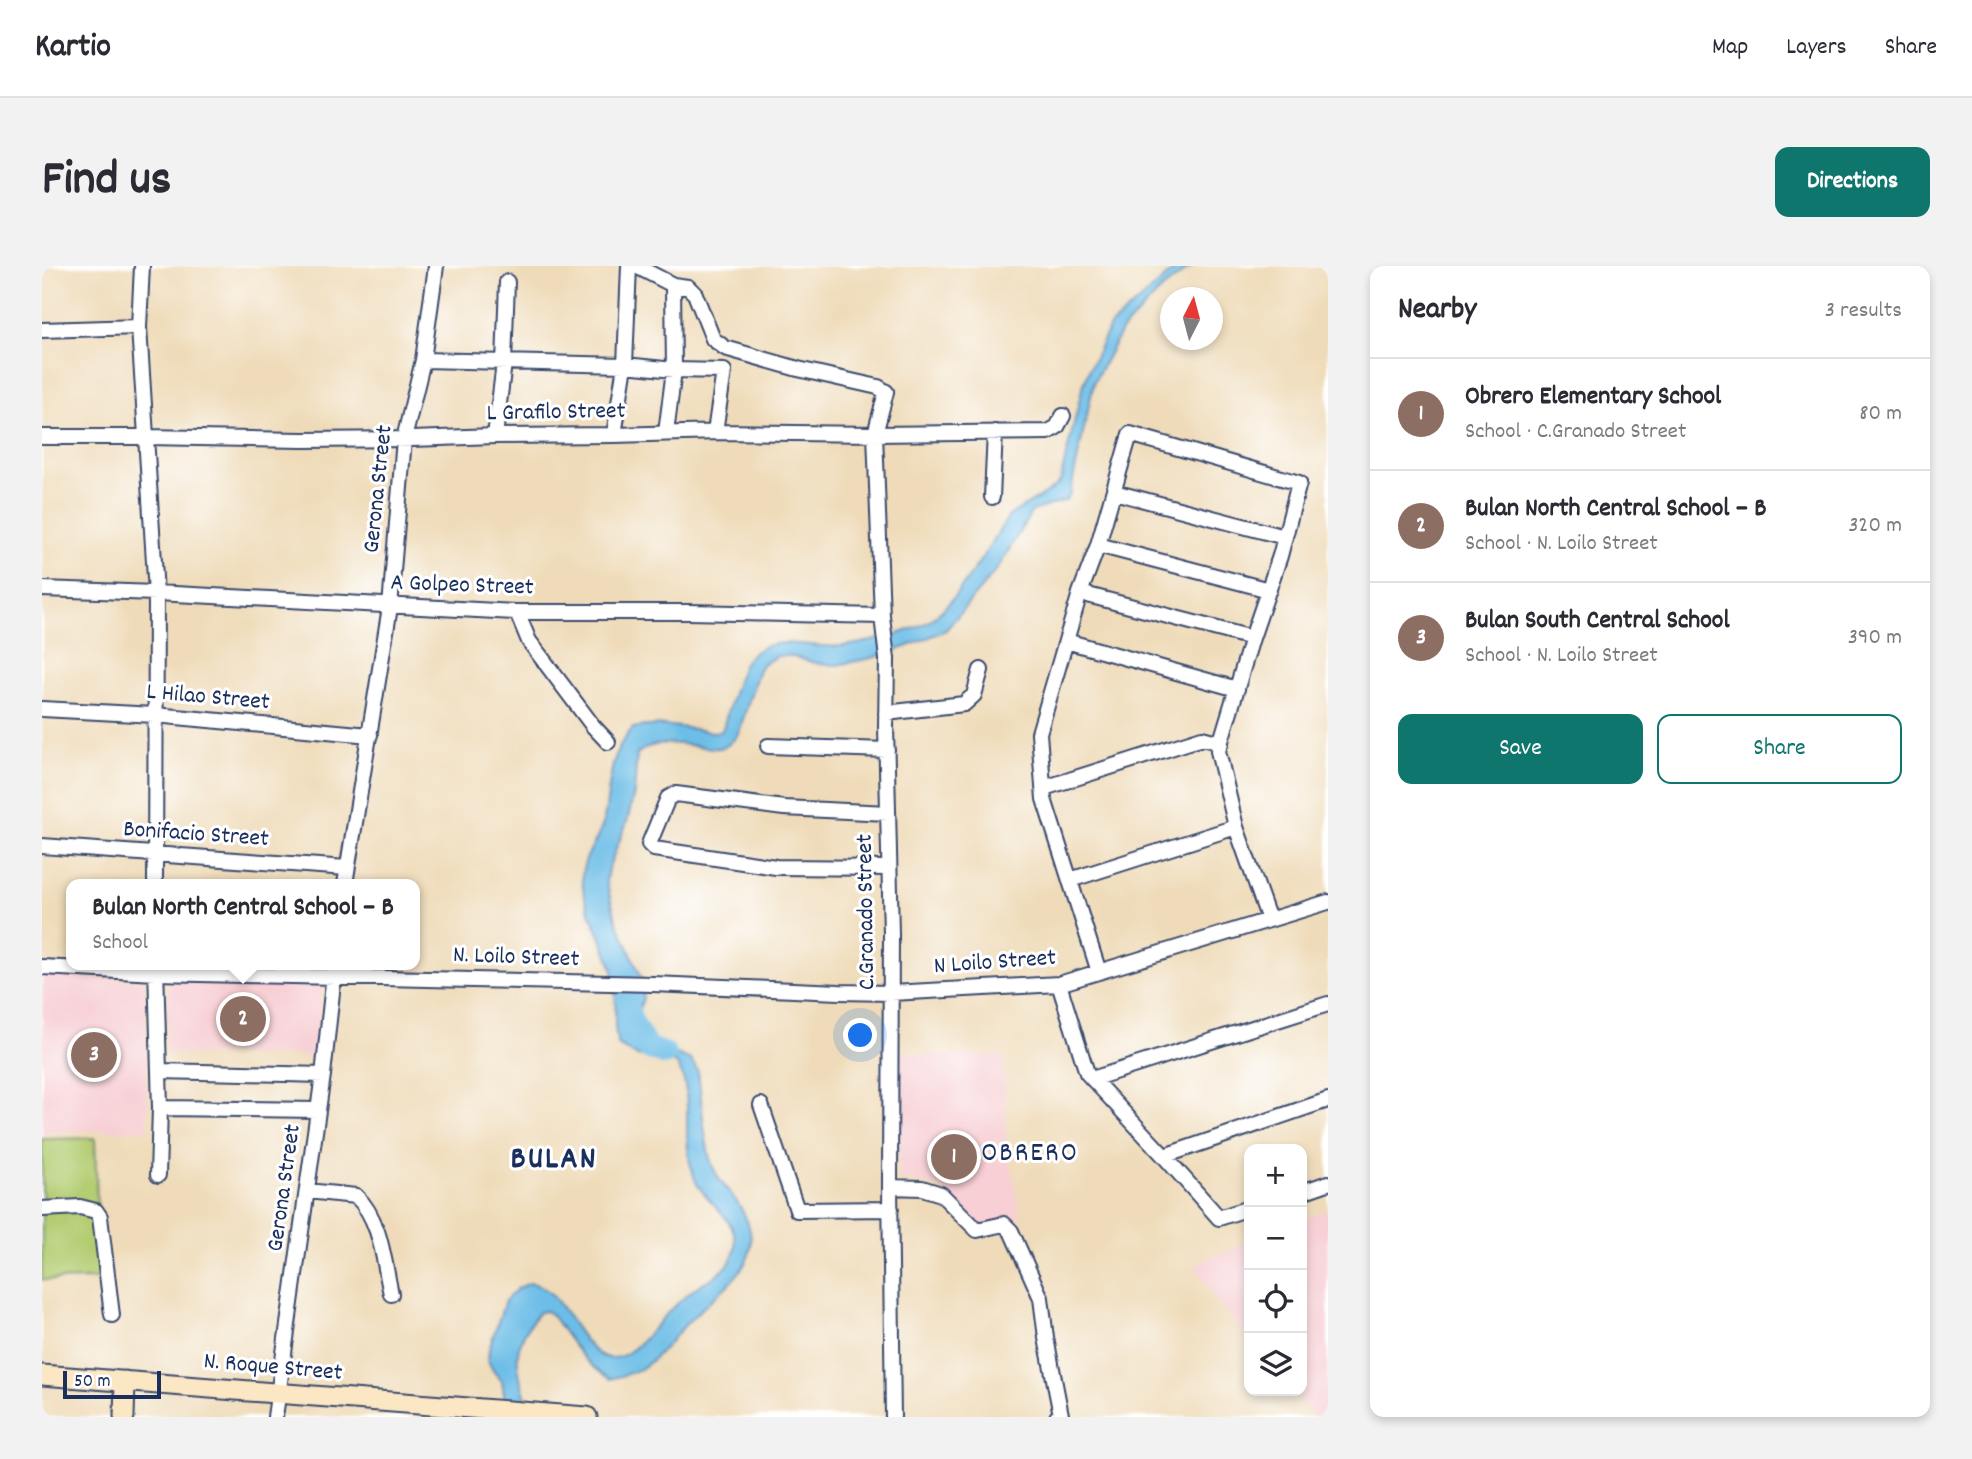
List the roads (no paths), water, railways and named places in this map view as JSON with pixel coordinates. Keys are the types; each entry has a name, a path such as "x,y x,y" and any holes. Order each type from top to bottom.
{"street":[{"path":"142,266 139,327 156,593 155,879"},
{"name":"Gerona Street","path":"346,879 390,607 404,439 423,360 436,266"},
{"path":"614,435 625,365 629,266"},
{"path":"636,266 673,285 688,288 695,294 713,339 725,348 715,432"},
{"path":"495,436 504,363 507,282"},
{"path":"666,433 674,370 673,285"},
{"path":"42,330 139,327"},
{"name":"C.Granado Street","path":"725,348 798,369 878,387 886,393 876,434 882,616 887,659 893,1417"},
{"path":"423,360 625,365 724,371"},
{"name":"L Grafilo Street","path":"42,437 302,440 715,432 1048,432 1057,427 1063,416"},
{"path":"992,497 995,432"},
{"path":"1099,972 1044,799 1039,733 1130,434 1299,483 1269,590 1218,751 1236,827 1269,920"},
{"path":"1114,492 1285,537"},
{"path":"1098,545 1269,590"},
{"name":"A Golpeo Street","path":"42,589 517,612 882,616"},
{"path":"1080,593 1252,638"},
{"path":"517,612 529,641 608,742"},
{"path":"1066,641 1237,689"},
{"path":"886,712 964,704 974,695 981,670"},
{"name":"L Hilao Street","path":"42,709 370,735"},
{"path":"1044,788 1202,738 1221,743"},
{"path":"768,746 887,751"},
{"path":"888,813 784,808 677,794 668,798 649,844 654,849 776,867 889,868"},
{"path":"1070,880 1236,827"},
{"name":"Bonifacio Street","path":"42,846 347,868"},
{"name":"N Loilo Street","path":"653,984 891,993 1059,984 1328,902"},
{"name":"N. Loilo Street","path":"42,967 66,967"},
{"path":"156,970 160,1108 158,1175"},
{"name":"Gerona Street","path":"275,1417 323,1075 334,970"},
{"name":"N. Loilo Street","path":"334,970 653,984"},
{"path":"1059,984 1087,1073 1219,1218 1244,1210"},
{"path":"1092,1079 1328,1003"},
{"path":"159,1071 323,1075"},
{"path":"1164,1156 1328,1100"},
{"path":"761,1105 797,1210 891,1209"},
{"path":"160,1108 318,1110"},
{"path":"1307,1190 1328,1183"},
{"path":"890,1187 922,1188 941,1194 976,1230 1004,1224 1011,1231 1041,1298 1061,1415 1057,1417"},
{"path":"307,1191 356,1196 362,1202 379,1234 391,1294"},
{"path":"42,1209 80,1207 96,1211 100,1217 112,1315"},
{"name":"N. Roque Street","path":"42,1375 587,1417"},
{"path":"124,1417 125,1381"}],"water":[{"path":"1179,266 1192,266 1165,287 1160,287 1160,291 1121,331 1094,382 1070,494 1066,500 1032,511 998,568 946,630 872,658 837,665 777,656 762,664 739,732 730,743 721,748 665,744 650,746 637,754 634,793 627,822 608,869 606,881 616,919 642,979 643,999 632,1027 633,1036 691,1060 698,1072 708,1152 716,1173 748,1222 751,1240 749,1255 731,1282 690,1320 657,1356 641,1368 619,1377 610,1379 600,1372 578,1350 552,1315 546,1311 539,1312 521,1340 518,1352 519,1375 531,1417 508,1417 502,1381 488,1361 489,1349 505,1301 518,1288 530,1283 545,1289 561,1305 591,1347 608,1358 616,1358 638,1345 685,1297 726,1267 733,1256 735,1244 731,1225 694,1177 689,1157 687,1101 682,1075 677,1065 664,1059 637,1056 618,1045 614,976 584,892 584,864 603,824 612,768 621,744 633,728 643,726 722,731 743,665 756,651 766,646 778,643 829,647 851,645 905,631 924,624 935,616 959,591 1009,516 1060,482 1082,389 1110,326"}],"waterway":[{"path":"627,997 630,1018 646,1047 665,1054"}],"place":[{"name":"Bulan North Central School – B","path":"243,1019"},
{"name":"Bulan South Central School","path":"94,1055"},
{"name":"Obrero Elementary School","path":"954,1157"}],"district":[{"name":"OBRERO","path":"1030,1155"},
{"name":"BULAN","path":"554,1161"}]}
